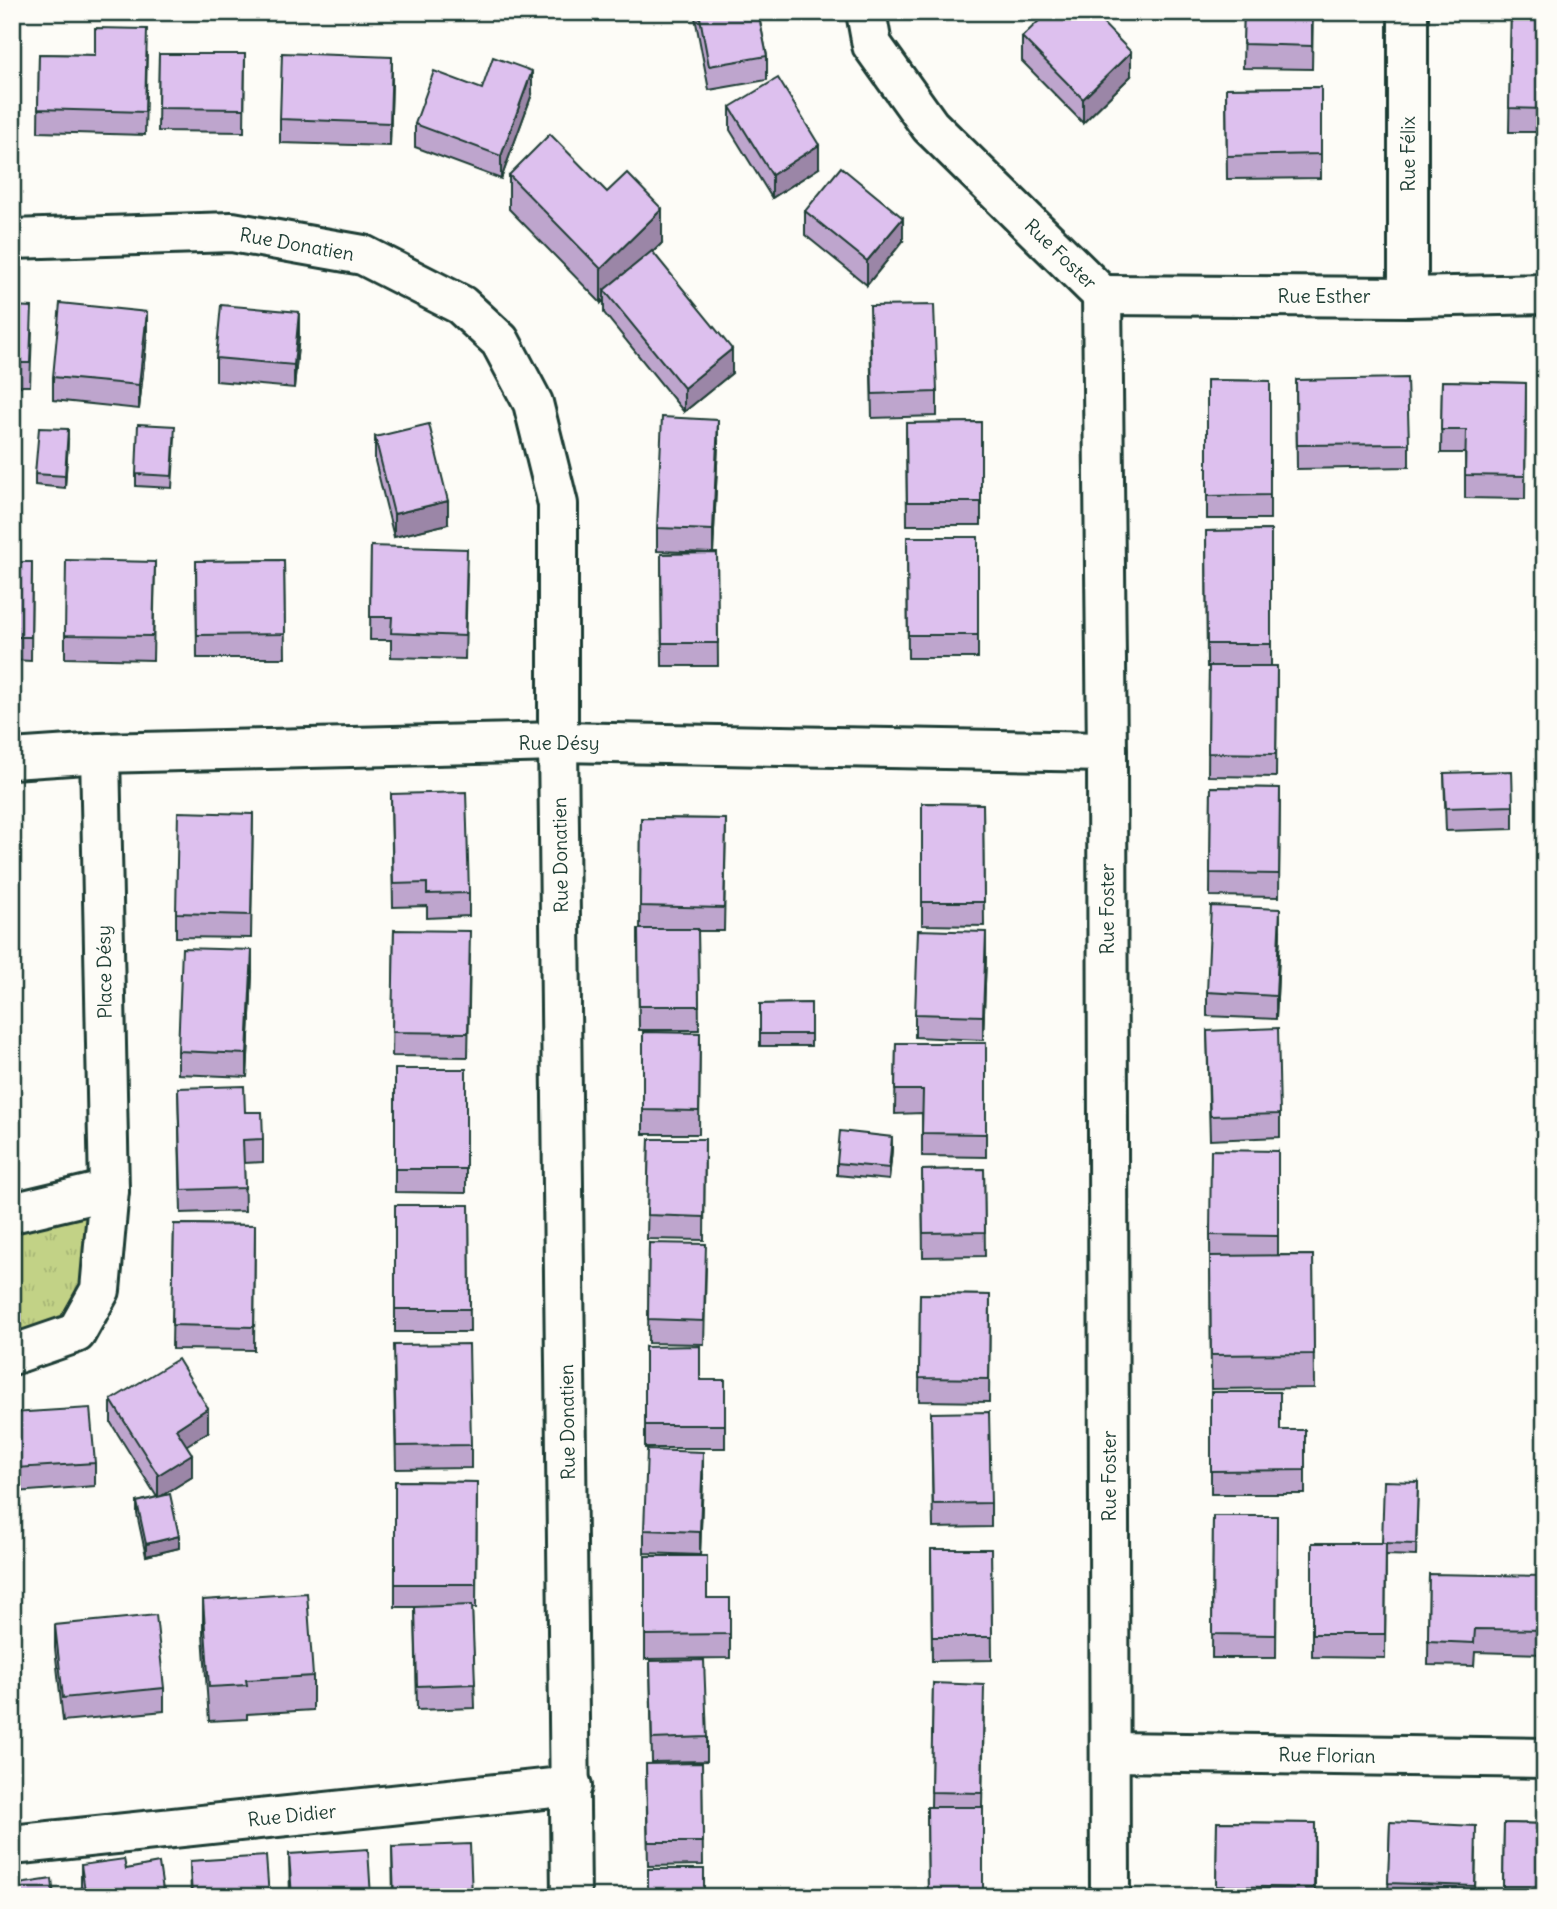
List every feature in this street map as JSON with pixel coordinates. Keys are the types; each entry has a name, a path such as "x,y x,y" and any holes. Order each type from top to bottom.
{"street":[{"name":"Rue Foster","path":"866,12 872,46 930,126 1102,295 1107,752 1110,1897"},
{"name":"Rue Félix","path":"1408,12 1408,296"},
{"name":"Rue Donatien","path":"12,239 232,232 363,255 460,304 500,341 533,403 558,504 558,742 572,1786 571,1897"},
{"name":"Rue Esther","path":"1102,295 1545,294"},
{"name":"Rue Désy","path":"12,759 100,753 558,742 1107,752"},
{"name":"Place Désy","path":"12,1355 76,1333 100,1290 109,1191 100,753"},
{"path":"12,1213 109,1191"},
{"name":"Rue Florian","path":"1110,1752 1545,1758"},
{"name":"Rue Didier","path":"12,1845 572,1786"}],"green space":[{"path":"109,1190 100,1290 12,1355 12,1213"}],"building":[{"path":"699,12 758,12 767,56 709,66"},
{"path":"1048,12 1092,12 1131,52 1083,99 1022,37"},
{"path":"1244,12 1312,12 1312,46 1243,44"},
{"path":"1511,12 1545,12 1545,109 1509,108"},
{"path":"95,28 147,29 145,112 38,109 39,54 95,55"},
{"path":"282,53 392,57 390,123 280,119"},
{"path":"159,54 245,54 244,109 158,108"},
{"path":"493,57 532,71 501,156 415,124 434,71 482,89"},
{"path":"778,78 819,145 772,175 730,107"},
{"path":"1321,87 1321,154 1227,156 1226,88"},
{"path":"550,134 607,192 627,173 662,209 601,269 509,175"},
{"path":"841,167 903,218 867,261 805,211"},
{"path":"652,251 732,349 684,388 604,290"},
{"path":"60,303 147,312 139,385 53,377"},
{"path":"221,305 299,312 294,365 216,358"},
{"path":"934,305 937,392 872,394 870,306"},
{"path":"12,306 32,307 30,363 15,363 14,391 12,391"},
{"path":"1407,378 1409,444 1297,445 1296,380"},
{"path":"1207,380 1270,381 1270,495 1207,496"},
{"path":"1442,381 1526,383 1525,476 1465,475 1466,430 1441,430"},
{"path":"662,417 718,420 713,530 657,528"},
{"path":"981,422 981,502 907,502 906,423"},
{"path":"138,424 175,426 172,476 136,474"},
{"path":"429,424 448,501 394,514 375,437"},
{"path":"39,428 68,429 65,476 35,474"},
{"path":"1271,530 1271,644 1207,644 1206,531"},
{"path":"907,537 978,537 978,635 908,635"},
{"path":"371,546 467,549 465,636 391,633 392,617 370,617"},
{"path":"717,553 718,643 662,643 661,554"},
{"path":"66,560 155,562 153,636 65,635"},
{"path":"284,560 285,634 197,635 196,561"},
{"path":"12,562 32,562 31,637 12,637"},
{"path":"1209,666 1277,666 1276,754 1208,753"},
{"path":"1512,771 1513,806 1446,808 1444,773"},
{"path":"1211,787 1280,788 1279,874 1210,873"},
{"path":"466,792 469,893 427,894 427,883 393,884 391,794"},
{"path":"922,803 983,804 984,902 922,902"},
{"path":"178,812 253,814 251,915 176,913"},
{"path":"641,818 726,819 724,908 640,906"},
{"path":"1211,906 1280,909 1276,996 1207,992"},
{"path":"638,929 698,929 699,1006 639,1006"},
{"path":"394,930 470,931 468,1033 392,1032"},
{"path":"918,930 986,932 983,1016 915,1014"},
{"path":"182,948 252,950 247,1054 178,1051"},
{"path":"811,1003 811,1034 760,1034 760,1004"},
{"path":"1278,1028 1280,1114 1210,1116 1207,1031"},
{"path":"643,1032 700,1033 699,1111 643,1110"},
{"path":"896,1043 986,1043 986,1134 922,1133 923,1090 895,1090"},
{"path":"395,1069 466,1069 466,1169 395,1169"},
{"path":"244,1086 245,1112 262,1112 263,1139 243,1140 245,1188 181,1190 178,1088"},
{"path":"840,1131 892,1137 889,1168 837,1163"},
{"path":"649,1139 705,1139 704,1217 647,1215"},
{"path":"1211,1150 1278,1151 1278,1236 1210,1235"},
{"path":"984,1169 985,1232 923,1233 922,1170"},
{"path":"395,1205 469,1205 470,1309 395,1309"},
{"path":"174,1224 255,1225 254,1327 172,1325"},
{"path":"649,1243 706,1244 704,1321 648,1319"},
{"path":"1313,1255 1314,1354 1211,1355 1210,1256"},
{"path":"920,1294 990,1295 989,1379 919,1378"},
{"path":"469,1344 471,1445 396,1446 394,1345"},
{"path":"700,1346 700,1380 725,1380 725,1425 645,1425 645,1347"},
{"path":"178,1359 208,1408 176,1429 192,1454 158,1475 111,1400"},
{"path":"1211,1392 1280,1392 1280,1430 1305,1430 1305,1470 1211,1471"},
{"path":"90,1408 95,1463 16,1468 12,1413"},
{"path":"989,1412 991,1503 933,1504 931,1413"},
{"path":"647,1450 703,1452 700,1532 644,1530"},
{"path":"395,1481 477,1482 476,1584 395,1584"},
{"path":"1384,1481 1418,1482 1416,1544 1382,1543"},
{"path":"170,1494 179,1536 146,1544 137,1502"},
{"path":"1213,1516 1277,1516 1276,1635 1212,1634"},
{"path":"1312,1543 1386,1543 1385,1634 1312,1634"},
{"path":"931,1549 991,1549 992,1637 932,1637"},
{"path":"645,1556 707,1556 707,1598 730,1598 730,1634 645,1635"},
{"path":"1429,1574 1544,1576 1543,1630 1475,1629 1474,1643 1428,1641"},
{"path":"307,1593 313,1676 246,1680 247,1685 209,1687 203,1600"},
{"path":"472,1605 475,1684 417,1686 415,1607"},
{"path":"156,1615 164,1688 63,1698 55,1625"},
{"path":"12,1648 19,1714 12,1715"},
{"path":"704,1660 707,1737 652,1739 650,1661"},
{"path":"933,1683 984,1685 982,1793 931,1792"},
{"path":"702,1763 703,1842 648,1842 646,1764"},
{"path":"927,1807 983,1807 983,1893 928,1893"},
{"path":"1217,1822 1315,1823 1314,1888 1216,1886"},
{"path":"1390,1822 1476,1826 1475,1886 1388,1883"},
{"path":"1504,1823 1545,1824 1545,1886 1503,1886"},
{"path":"470,1844 472,1897 394,1897 392,1847"},
{"path":"368,1849 371,1897 292,1897 289,1854"},
{"path":"266,1856 269,1897 192,1897 190,1861"},
{"path":"124,1859 126,1869 159,1863 164,1897 86,1897 81,1865"},
{"path":"648,1869 704,1869 704,1897 648,1897"},
{"path":"52,1879 54,1897 12,1897 12,1885"}]}
